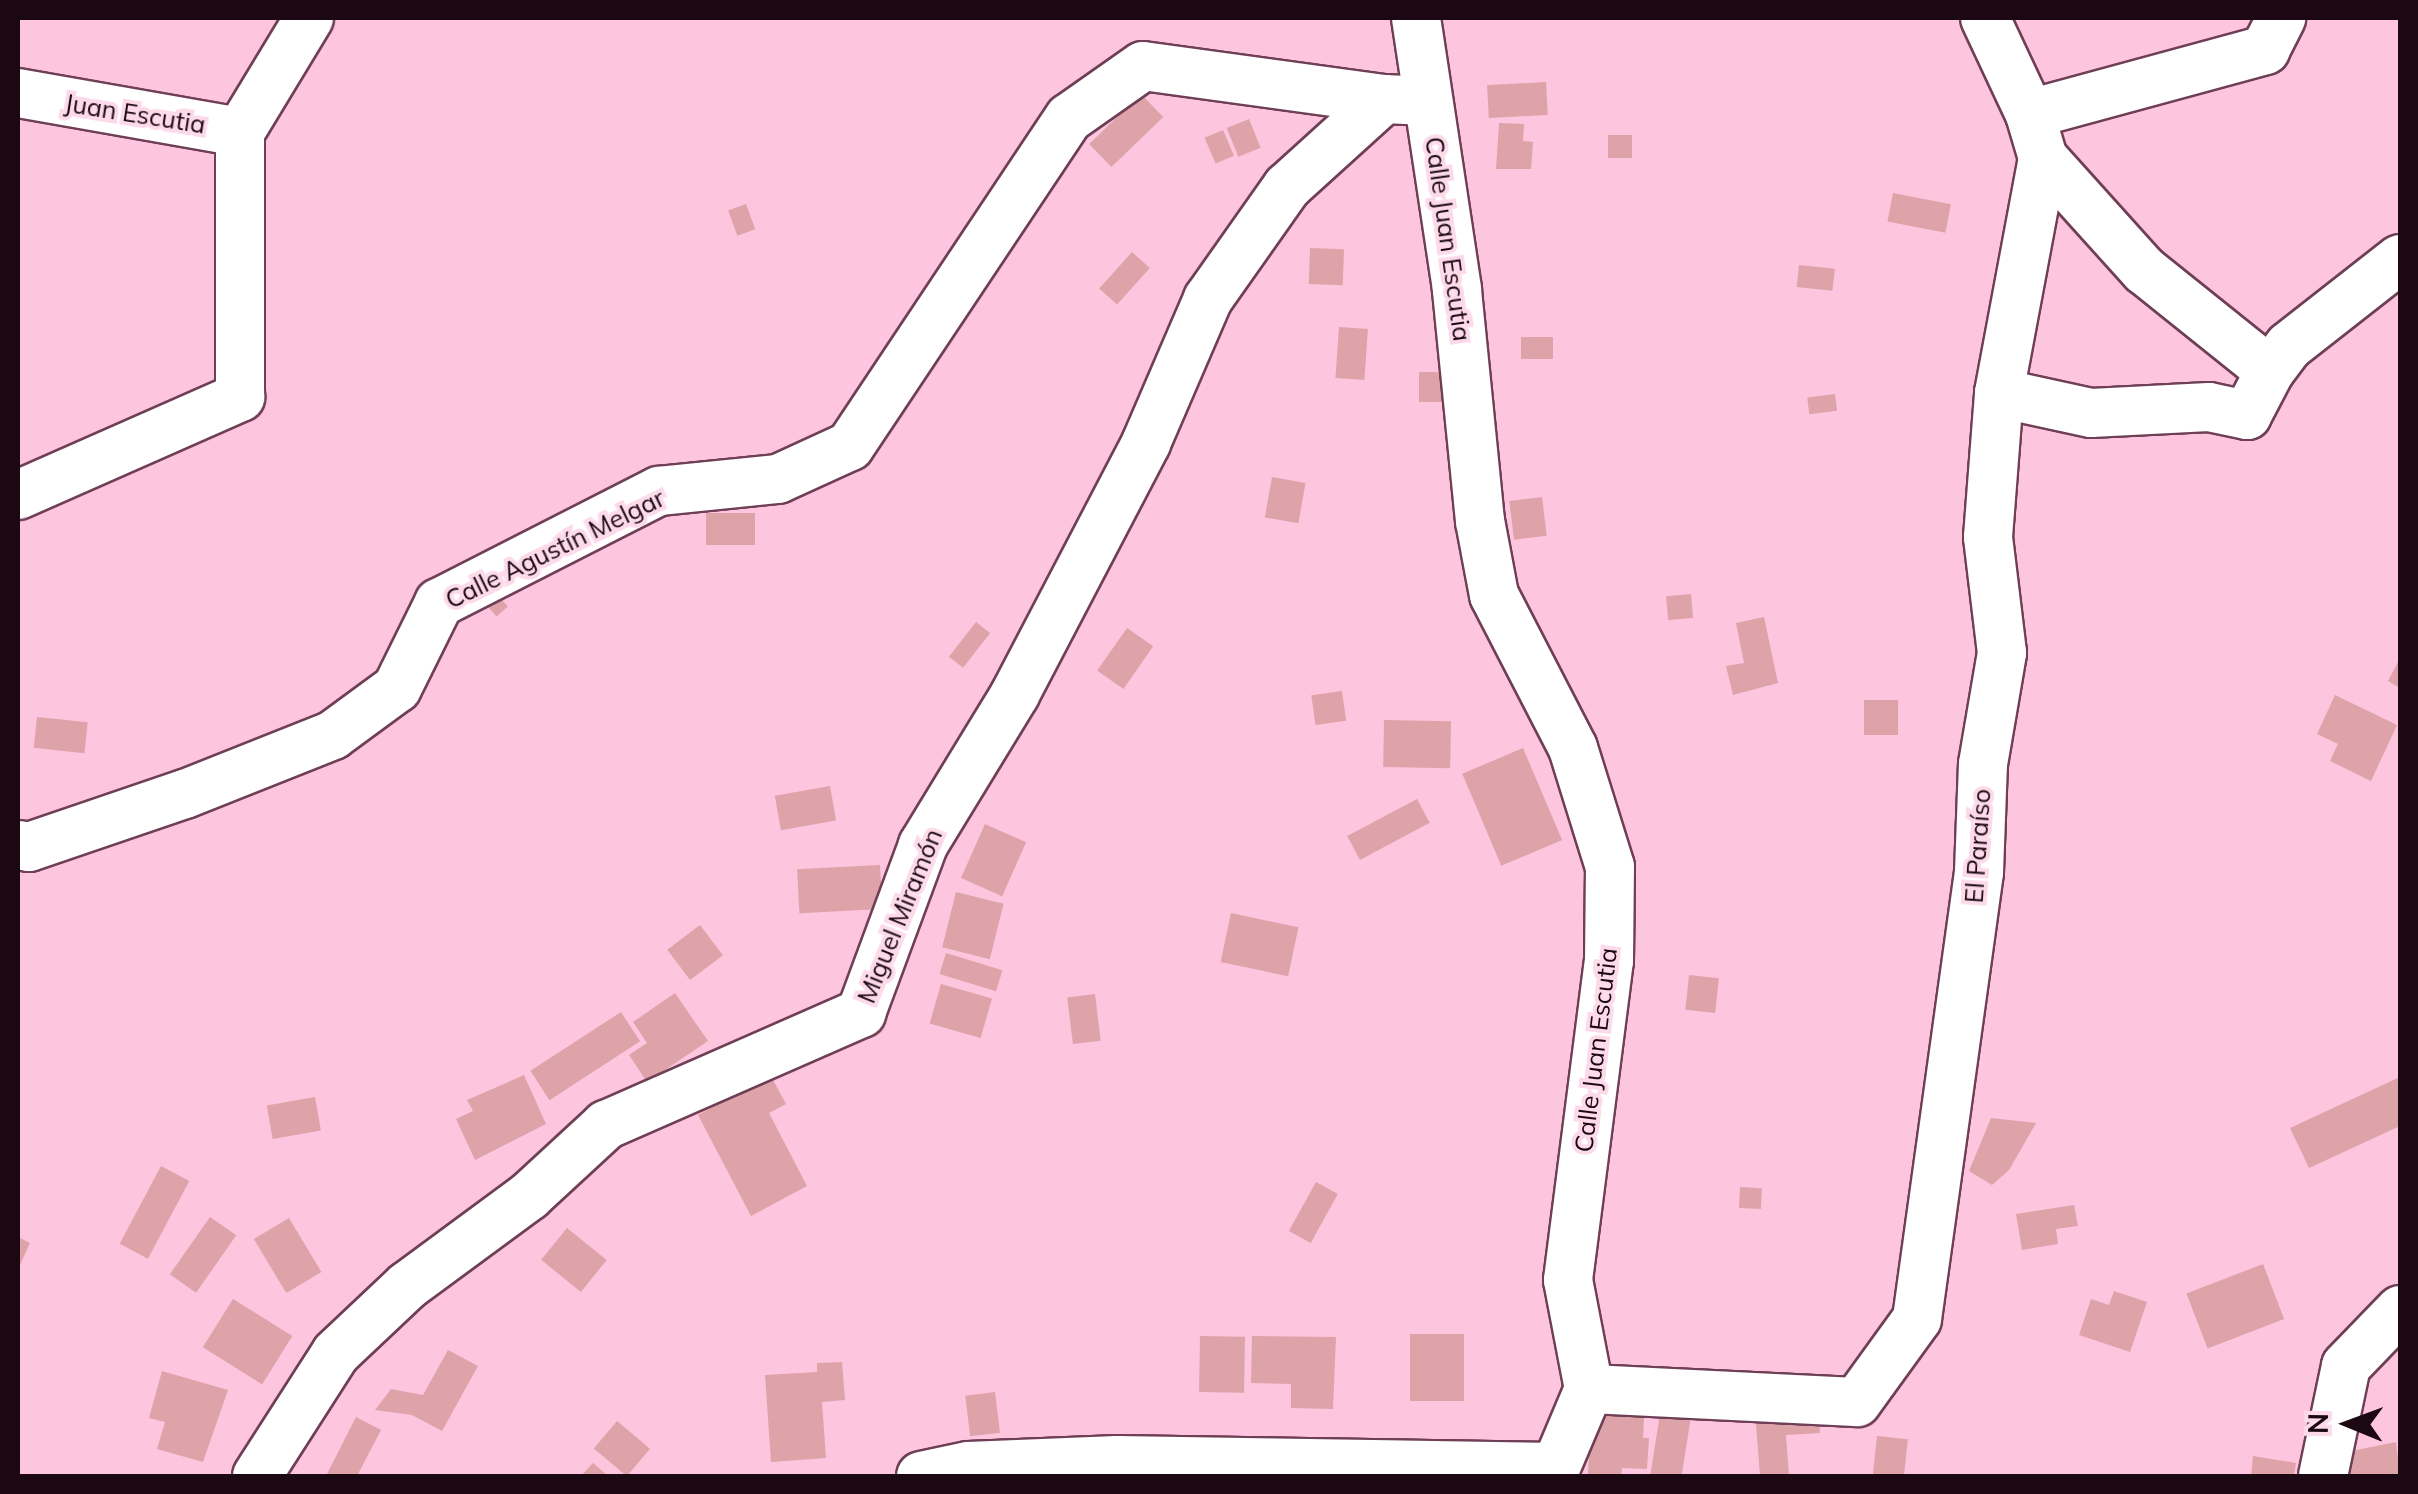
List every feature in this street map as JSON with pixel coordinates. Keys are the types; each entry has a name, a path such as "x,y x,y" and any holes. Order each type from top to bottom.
{"street":[{"name":"Juan Escutia","path":"18,92 41,100 154,114 240,132 308,18"},
{"name":"Calle Juan Escutia","path":"1416,18 1406,100 1457,289 1480,520 1494,595 1573,748 1610,867 1608,961 1568,1280 1589,1389"},
{"path":"1985,18 2036,136 2144,270 2270,371"},
{"path":"2036,136 2265,50 2280,18"},
{"name":"Calle Agustín Melgar","path":"23,846 185,794 333,735 397,688 439,603 659,492 778,480 850,446 1068,118 1143,66 1406,100"},
{"name":"Miguel Miramón","path":"258,1476 336,1353 407,1286 530,1196 606,1125 861,1013 923,844 1015,694 1146,443 1208,299 1287,187 1406,100"},
{"path":"18,495 240,397 240,132"},
{"name":"El Paraíso","path":"1589,1389 1857,1402 1916,1319 1979,872 1983,764 2002,653 1988,537 1999,393 2036,136"},
{"path":"1999,393 2092,413 2209,407 2247,415 2270,371 2289,346 2400,259"},
{"path":"2323,1476 2346,1366 2400,1310"},
{"path":"921,1476 968,1466 1117,1460 1556,1466 1589,1389"}],"building":[{"path":"1546,82 1548,115 1489,118 1487,85"},
{"path":"1141,94 1163,117 1111,167 1089,144"},
{"path":"1249,119 1261,148 1238,157 1227,128"},
{"path":"1499,123 1524,124 1523,141 1533,142 1531,169 1496,169"},
{"path":"1223,130 1234,156 1216,164 1205,138"},
{"path":"1608,135 1632,135 1632,158 1608,158"},
{"path":"1893,193 1951,204 1945,233 1887,221"},
{"path":"746,204 755,229 737,236 728,210"},
{"path":"1310,248 1344,249 1343,285 1309,284"},
{"path":"1132,252 1150,268 1117,304 1099,288"},
{"path":"1799,265 1835,269 1833,291 1797,287"},
{"path":"1339,327 1368,329 1364,380 1335,378"},
{"path":"1521,337 1553,337 1553,359 1521,359"},
{"path":"1419,372 1453,372 1453,402 1419,402"},
{"path":"1835,394 1837,411 1809,414 1807,397"},
{"path":"1272,477 1305,483 1298,523 1265,517"},
{"path":"1542,497 1547,536 1514,540 1509,501"},
{"path":"706,513 755,513 755,545 706,545"},
{"path":"496,593 508,607 496,616 485,603"},
{"path":"1691,594 1693,618 1668,620 1666,596"},
{"path":"1764,617 1778,683 1733,695 1726,666 1744,663 1736,623"},
{"path":"976,622 990,633 963,668 949,657"},
{"path":"1127,628 1153,646 1123,689 1097,671"},
{"path":"2400,658 2400,688 2388,681"},
{"path":"1342,691 1346,721 1315,725 1311,695"},
{"path":"2335,695 2397,725 2371,781 2330,761 2338,744 2317,734"},
{"path":"1864,700 1898,700 1898,735 1864,735"},
{"path":"37,717 88,722 84,753 34,748"},
{"path":"1384,720 1451,721 1450,768 1383,767"},
{"path":"1523,748 1562,840 1501,866 1462,774"},
{"path":"830,786 836,820 781,830 775,796"},
{"path":"1417,799 1430,823 1360,860 1347,836"},
{"path":"985,824 1026,842 1002,896 961,878"},
{"path":"880,865 882,909 799,913 797,869"},
{"path":"956,892 1004,904 990,959 942,947"},
{"path":"1231,913 1298,927 1288,976 1221,962"},
{"path":"700,925 723,955 690,980 667,950"},
{"path":"946,953 1002,970 996,991 940,974"},
{"path":"1689,975 1719,978 1715,1013 1685,1010"},
{"path":"941,984 992,999 981,1038 930,1023"},
{"path":"675,993 708,1041 647,1082 629,1055 647,1043 633,1022"},
{"path":"1095,994 1101,1041 1073,1044 1067,997"},
{"path":"621,1012 640,1041 549,1100 530,1071"},
{"path":"524,1075 546,1124 475,1160 456,1119 473,1111 467,1100"},
{"path":"771,1076 786,1104 769,1113 807,1186 751,1216 698,1115"},
{"path":"2400,1077 2400,1126 2309,1168 2290,1128"},
{"path":"315,1097 321,1130 273,1139 267,1106"},
{"path":"1991,1118 2036,1123 2009,1170 1992,1185 1969,1171"},
{"path":"161,1166 189,1181 148,1259 120,1244"},
{"path":"1316,1182 1338,1194 1311,1243 1289,1231"},
{"path":"1740,1187 1762,1188 1761,1209 1739,1208"},
{"path":"2074,1205 2078,1226 2056,1229 2058,1244 2022,1250 2016,1214"},
{"path":"210,1217 236,1235 196,1293 170,1274"},
{"path":"289,1218 321,1272 286,1293 254,1239"},
{"path":"567,1228 607,1260 581,1292 541,1260"},
{"path":"18,1237 30,1243 18,1269"},
{"path":"2263,1264 2284,1319 2208,1348 2186,1293"},
{"path":"2114,1291 2147,1302 2130,1352 2079,1335 2091,1299 2109,1305"},
{"path":"233,1299 292,1336 262,1384 203,1347"},
{"path":"1410,1334 1464,1334 1464,1401 1410,1401"},
{"path":"1200,1336 1245,1337 1244,1393 1199,1392"},
{"path":"1252,1336 1336,1337 1333,1409 1291,1408 1291,1384 1251,1383"},
{"path":"448,1350 478,1366 442,1431 412,1415 375,1410 391,1389 423,1395"},
{"path":"842,1362 845,1400 822,1402 826,1458 771,1462 765,1375 817,1372 817,1363"},
{"path":"162,1371 228,1390 203,1462 157,1449 165,1422 149,1418"},
{"path":"995,1392 1000,1433 970,1436 965,1396"},
{"path":"1818,1406 1820,1433 1786,1435 1789,1476 1760,1476 1755,1411"},
{"path":"1639,1407 1638,1417 1644,1417 1643,1438 1649,1438 1647,1469 1622,1468 1621,1476 1588,1474 1591,1413"},
{"path":"1660,1414 1691,1419 1682,1476 1650,1476"},
{"path":"356,1417 381,1430 357,1476 326,1476"},
{"path":"617,1421 650,1449 627,1476 594,1449"},
{"path":"1877,1436 1908,1439 1904,1476 1873,1476"},
{"path":"2396,1442 2400,1476 2340,1476 2342,1453"},
{"path":"2253,1456 2296,1463 2294,1476 2251,1476"},
{"path":"593,1463 608,1476 581,1476"}]}
